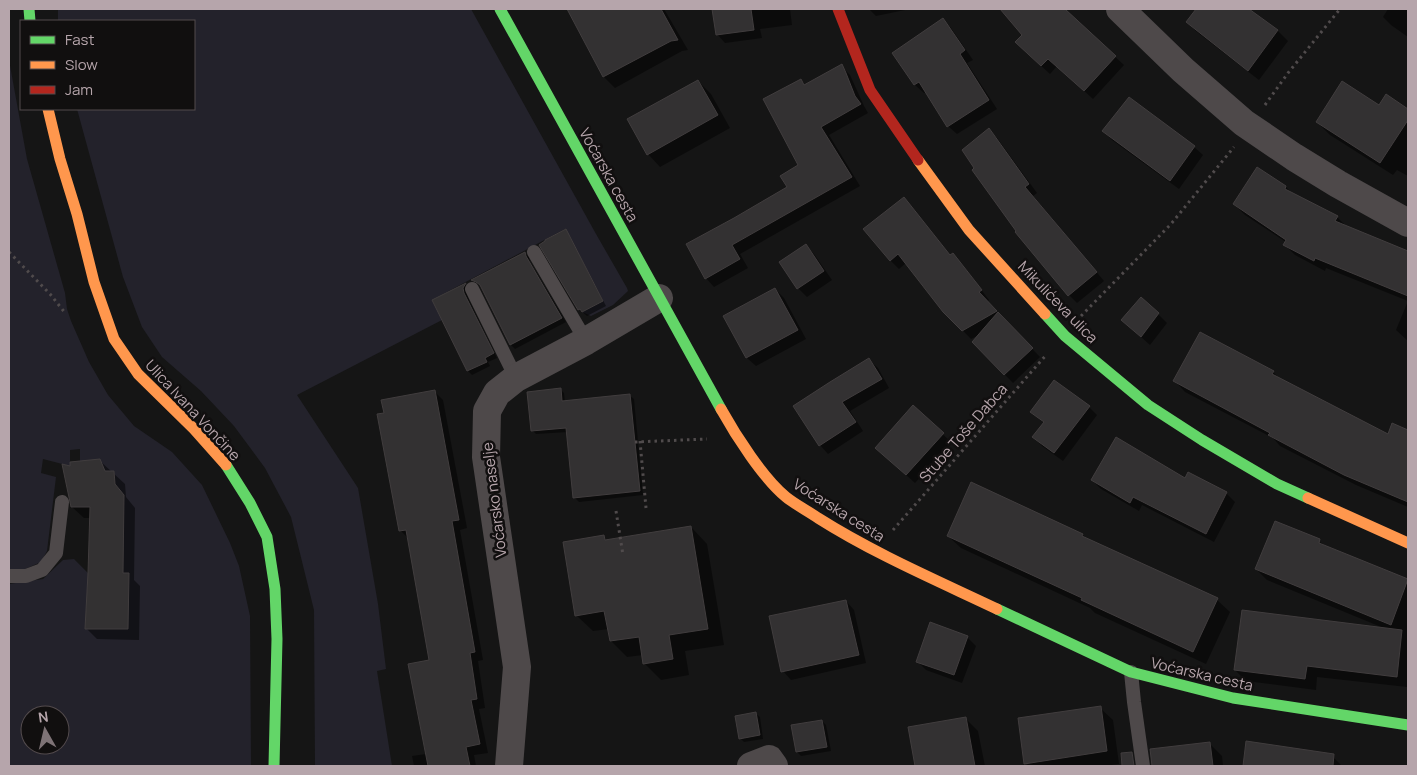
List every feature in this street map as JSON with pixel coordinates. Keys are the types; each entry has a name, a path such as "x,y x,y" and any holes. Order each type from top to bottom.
{"street":[{"name":"Voćarska cesta","path":"500,9 731,427 754,460 786,497 874,551 1131,672 1233,698 1408,725"},
{"name":"Mikulićeva ulica","path":"838,9 870,90 917,158 969,230 1065,336 1148,405 1202,440 1277,484 1408,543"},
{"path":"1120,9 1183,70 1244,123 1301,162 1408,223"},
{"name":"Ulica Ivana Vončine","path":"48,110 94,282 114,339 138,374 194,429 226,465 250,503 267,537 276,605 274,766"},
{"name":"Voćarsko naselje","path":"509,766 517,667 486,457 487,411 497,393 516,378 586,341 659,298"},
{"path":"751,766 769,759 774,766"}],"lane":[{"path":"534,252 586,341"},
{"path":"472,289 516,378"},
{"path":"9,576 26,576 42,570 56,553 62,502"},
{"path":"1131,672 1143,766"}],"path":[{"path":"1261,110 1288,73 1340,9"},
{"path":"1082,316 1171,224 1231,151"},
{"path":"9,252 50,294 66,314"},
{"name":"Stube Toše Dabca","path":"892,532 1052,349"},
{"path":"635,442 708,439 714,441"},
{"path":"640,441 646,508"},
{"path":"616,511 623,556"}],"shaded area":[{"path":"58,9 471,9 627,288 628,291 613,305 591,316 582,312 603,301 565,229 432,300 442,320 297,395 358,488 378,604 386,669 377,671 392,766 315,766 314,610 291,517 265,468 234,426 201,391 162,357 142,327 123,277 77,110 195,110 195,20 58,20"},
{"path":"9,60 27,159 65,293 67,309 89,362 108,395 134,426 172,452 202,485 239,566 250,616 251,766 9,766 9,584 43,579 63,560 74,559 88,573 85,628 128,629 114,471 105,471 80,461 80,449 70,450 70,466 43,459 41,473 56,477 47,551 41,562 23,570 9,569"}],"building":[{"path":"567,9 661,9 678,40 671,41 603,77"},
{"path":"712,9 751,9 754,30 716,35"},
{"path":"1000,9 1065,9 1116,56 1084,91 1048,59 1041,66 1015,42 1022,35"},
{"path":"1196,9 1249,9 1278,30 1248,71 1186,22"},
{"path":"943,18 965,50 960,54 989,100 947,127 919,82 914,85 892,53"},
{"path":"842,64 855,96 861,104 821,127 852,177 732,245 740,259 705,279 686,244 787,187 780,176 798,165 763,99 801,79 804,85"},
{"path":"698,80 718,115 647,155 627,119"},
{"path":"1342,81 1379,105 1386,94 1408,109 1408,120 1380,163 1316,122"},
{"path":"1129,97 1195,146 1170,181 1102,131"},
{"path":"989,128 1029,184 1025,187 1097,272 1068,296 1015,232 972,170 974,168 962,150"},
{"path":"1257,167 1286,186 1285,189 1338,216 1335,221 1408,251 1408,296 1315,258 1314,261 1283,245 1286,240 1233,204"},
{"path":"904,197 950,255 953,253 982,290 979,292 997,311 962,331 943,312 898,254 890,261 863,229"},
{"path":"566,229 603,301 582,312 580,309 578,310 539,245"},
{"path":"806,244 824,271 797,289 779,262"},
{"path":"525,252 562,318 510,345 480,285 471,280"},
{"path":"466,283 463,288 464,293 494,353 485,358 487,362 467,371 432,300"},
{"path":"775,288 798,330 746,358 723,316"},
{"path":"1141,297 1159,313 1141,337 1121,320"},
{"path":"998,312 1033,348 1004,375 972,342"},
{"path":"1200,332 1274,371 1272,374 1388,434 1392,423 1408,430 1408,502 1344,475 1268,435 1270,433 1173,381"},
{"path":"869,358 882,379 842,402 856,422 819,446 793,406"},
{"path":"1054,380 1090,406 1054,453 1032,437 1044,422 1030,412"},
{"path":"561,388 562,401 630,394 640,491 573,498 566,428 531,431 527,392"},
{"path":"435,390 459,520 452,521 475,652 470,653 477,699 471,700 480,744 466,747 470,766 428,766 408,664 429,660 406,530 399,531 377,414 384,413 381,400"},
{"path":"913,405 944,433 906,475 875,448"},
{"path":"1116,437 1185,478 1188,472 1227,492 1206,534 1133,497 1130,503 1091,480"},
{"path":"100,459 105,471 114,471 115,484 124,495 123,573 129,573 128,629 85,629 90,507 71,507 62,464 70,466 70,462"},
{"path":"971,482 1083,534 1082,536 1218,598 1193,652 1081,600 1082,598 947,536"},
{"path":"1275,521 1320,539 1319,543 1408,579 1391,625 1255,569"},
{"path":"691,526 708,629 669,635 673,659 643,664 639,637 610,641 604,611 575,616 563,542 604,535 605,540"},
{"path":"846,600 859,655 781,672 769,616"},
{"path":"1242,610 1402,630 1397,677 1307,666 1305,679 1234,670"},
{"path":"930,622 968,636 954,675 916,662"},
{"path":"1101,706 1107,751 1024,764 1018,718"},
{"path":"756,712 760,735 739,739 735,716"},
{"path":"966,717 975,766 915,766 908,727"},
{"path":"822,720 827,747 796,752 791,725"},
{"path":"1246,741 1334,754 1333,766 1243,766"},
{"path":"1210,742 1213,766 1152,766 1150,749"},
{"path":"1132,752 1134,766 1122,766 1121,753"}],"traffic: fast":[{"path":"29,9 30,20"},
{"path":"500,9 721,409"},
{"path":"1045,314 1065,336 1148,405 1202,440 1277,484 1308,498"},
{"path":"226,465 250,503 267,537 275,589 277,639 274,766"},
{"path":"997,609 1131,672 1233,698 1408,725"}],"traffic: slow":[{"path":"48,110 94,282 114,339 138,374 194,429 226,465"},
{"path":"918,160 969,230 1045,314"},
{"path":"721,409 759,468 777,489 790,500 861,543 997,609"},
{"path":"1308,498 1408,543"}],"traffic: jam":[{"path":"838,9 870,90 918,160"}]}
